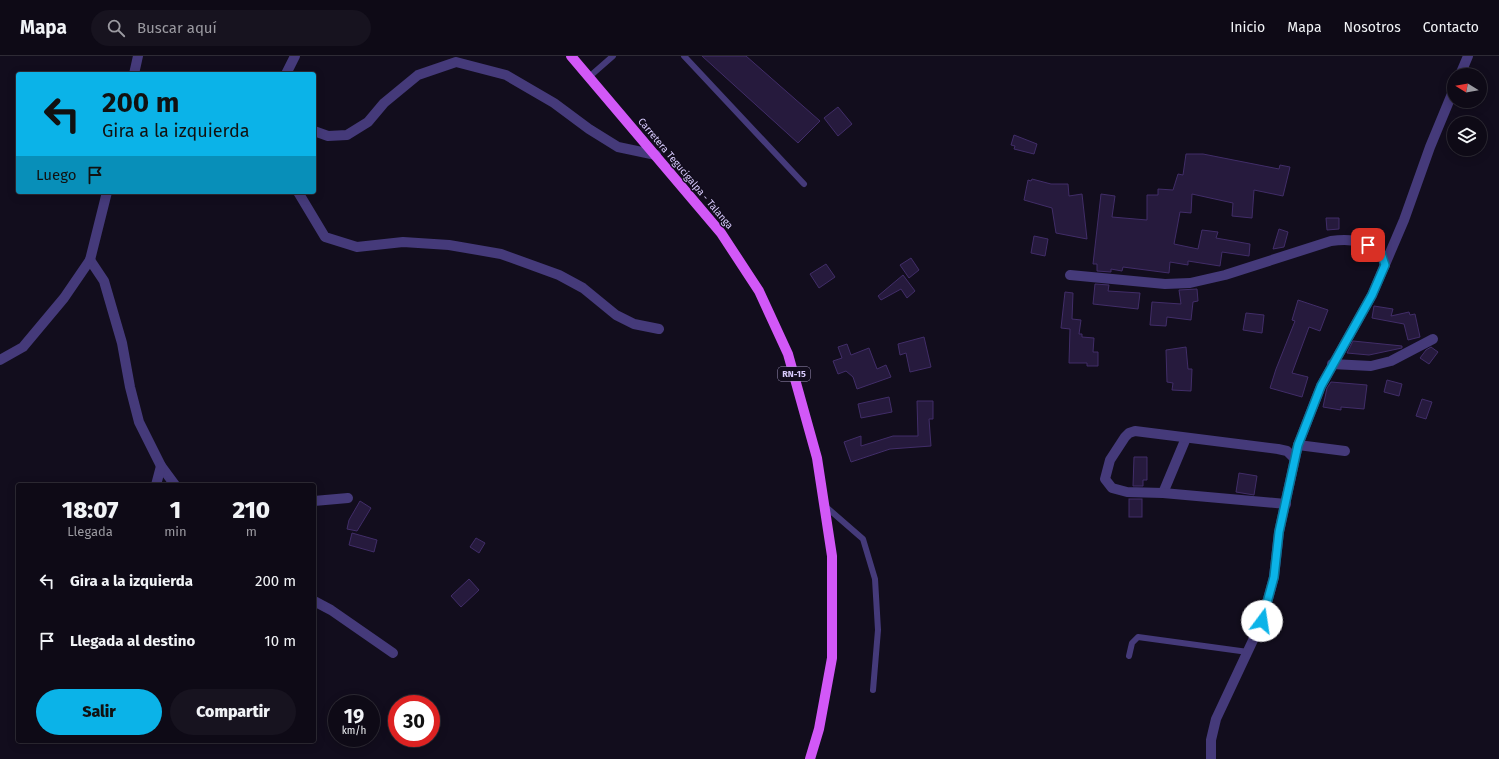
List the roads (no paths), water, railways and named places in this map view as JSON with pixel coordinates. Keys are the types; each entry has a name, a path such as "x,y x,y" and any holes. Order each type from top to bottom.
{"main road":[{"name":"Carretera Tegucigalpa - Talanga","path":"571,56 656,154 721,233 759,291 788,354 817,458 832,556 832,658 820,729 810,759"}],"street":[{"path":"134,72 138,56"},
{"path":"287,72 295,56"},
{"path":"1463,68 1468,56"},
{"path":"316,132 328,136 347,136 368,122 384,103 418,75 456,62 506,75 554,103 590,129 618,146 656,154"},
{"path":"1211,759 1211,740 1216,719 1262,621 1274,577 1279,532 1298,445 1321,386 1372,295 1447,107"},
{"path":"0,360 23,347 64,298 90,260 106,194"},
{"path":"299,194 325,237 356,247 404,242 449,245 501,254 559,275 583,288 616,315 634,324 660,329"},
{"path":"1070,275 1165,284 1190,283 1225,275 1331,241 1348,239 1368,245 1381,253 1385,265"},
{"path":"90,260 104,281 122,344 130,387 139,422 161,466 174,483"},
{"path":"1332,364 1371,366 1391,361 1433,339"},
{"path":"1286,504 1163,493 1127,492 1112,488 1105,479 1110,460 1120,443 1129,433 1135,431 1278,449 1287,451 1294,458"},
{"path":"1163,493 1186,438"},
{"path":"1298,445 1345,451"},
{"path":"157,483 161,466"},
{"path":"316,501 348,498"},
{"path":"316,602 331,610 393,653"}],"lane":[{"path":"589,77 613,56"},
{"path":"684,56 804,184"},
{"path":"824,506 863,539 875,579 878,630 873,690"},
{"path":"1129,656 1132,643 1138,637 1248,652"}]}
